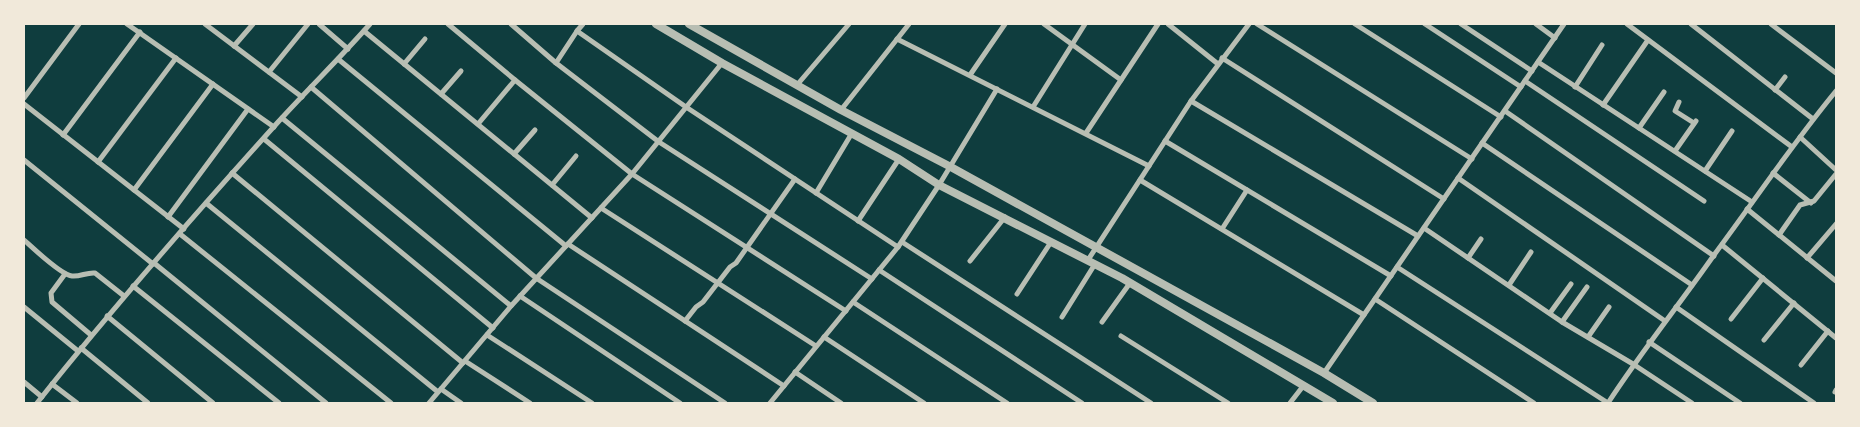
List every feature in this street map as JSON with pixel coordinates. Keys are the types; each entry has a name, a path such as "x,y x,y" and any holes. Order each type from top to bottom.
{"street":[{"path":"24,98 79,24"},
{"path":"127,24 274,127"},
{"path":"205,24 302,97"},
{"path":"234,46 253,24"},
{"path":"269,72 308,24"},
{"path":"319,24 348,49"},
{"path":"37,403 107,316 232,173 370,24"},
{"path":"448,24 632,174 846,310"},
{"path":"511,24 556,63 659,142 872,279"},
{"path":"556,63 583,24"},
{"path":"656,24 722,63 852,133 939,184 1130,283 1333,403"},
{"path":"689,24 841,110 949,166 1324,373 1373,403"},
{"path":"797,85 847,26 838,24"},
{"path":"841,110 910,24"},
{"path":"970,75 1005,24"},
{"path":"1044,24 1121,80"},
{"path":"1033,107 1071,43 1085,24"},
{"path":"1086,133 1158,24"},
{"path":"1168,24 1218,64"},
{"path":"1088,260 1191,101 1249,24"},
{"path":"1257,24 1472,159"},
{"path":"1355,24 1501,117"},
{"path":"1425,24 1521,87"},
{"path":"1461,24 1532,71"},
{"path":"1536,24 1555,38"},
{"path":"1324,373 1564,24"},
{"path":"1627,24 1792,147"},
{"path":"1691,24 1813,119"},
{"path":"1771,24 1836,73"},
{"path":"364,31 592,218"},
{"path":"577,31 686,107 898,247"},
{"path":"63,135 140,32"},
{"path":"404,64 425,39"},
{"path":"897,39 1149,166"},
{"path":"1603,105 1648,40"},
{"path":"1575,87 1602,45"},
{"path":"98,162 176,58"},
{"path":"1222,58 1444,199"},
{"path":"338,59 567,245 784,386"},
{"path":"1538,62 1752,202"},
{"path":"430,403 511,306 632,174 722,63"},
{"path":"442,94 461,71"},
{"path":"1775,90 1786,76"},
{"path":"478,124 515,80"},
{"path":"1525,81 1704,201"},
{"path":"134,190 213,84"},
{"path":"311,87 536,278 726,403"},
{"path":"770,403 902,242 997,89"},
{"path":"1397,267 1608,403 1649,342 1714,256 1792,147 1836,91"},
{"path":"1639,128 1664,92"},
{"path":"1191,101 1418,236"},
{"path":"1674,151 1695,122 1675,111 1678,102"},
{"path":"24,104 168,217 182,231 391,403"},
{"path":"168,217 248,108"},
{"path":"1505,111 1714,256"},
{"path":"282,118 511,306"},
{"path":"514,154 535,130"},
{"path":"1705,170 1732,131"},
{"path":"816,193 852,133"},
{"path":"1800,137 1835,167"},
{"path":"264,139 493,328"},
{"path":"1165,141 1391,276"},
{"path":"1482,143 1692,285"},
{"path":"552,185 576,156"},
{"path":"24,160 326,403"},
{"path":"858,221 899,160"},
{"path":"232,173 464,362 530,403"},
{"path":"1773,173 1811,202"},
{"path":"1779,235 1800,205 1811,202 1816,198 1836,174"},
{"path":"1458,178 1665,321"},
{"path":"684,321 730,267 736,263 795,179"},
{"path":"1140,180 1364,315"},
{"path":"1222,229 1247,190"},
{"path":"206,203 440,391 462,403"},
{"path":"601,208 816,346"},
{"path":"1747,209 1836,281"},
{"path":"970,261 1005,217"},
{"path":"1807,258 1836,224"},
{"path":"1424,228 1562,322 1633,364 1692,403"},
{"path":"1468,258 1481,239"},
{"path":"24,240 65,274 77,276 89,272 95,273 124,296"},
{"path":"902,242 1151,403"},
{"path":"1016,294 1051,242"},
{"path":"1722,245 1836,338"},
{"path":"1509,285 1531,252"},
{"path":"1062,317 1096,264"},
{"path":"879,270 1082,403"},
{"path":"65,274 51,293 52,302 92,335"},
{"path":"1731,319 1763,278"},
{"path":"1102,322 1130,283"},
{"path":"1550,313 1571,284"},
{"path":"133,286 279,403"},
{"path":"1562,322 1587,287"},
{"path":"520,296 680,403"},
{"path":"1375,299 1534,403"},
{"path":"853,302 1006,403"},
{"path":"1764,340 1794,303"},
{"path":"24,307 148,403"},
{"path":"1588,337 1610,307"},
{"path":"1676,307 1814,403"},
{"path":"107,316 213,403"},
{"path":"1801,365 1828,331"},
{"path":"487,335 592,403"},
{"path":"1121,336 1228,403"},
{"path":"824,337 924,403"},
{"path":"1649,342 1740,403"},
{"path":"796,372 841,403"},
{"path":"24,382 42,397"},
{"path":"52,384 76,403"},
{"path":"1290,403 1304,385"}]}
